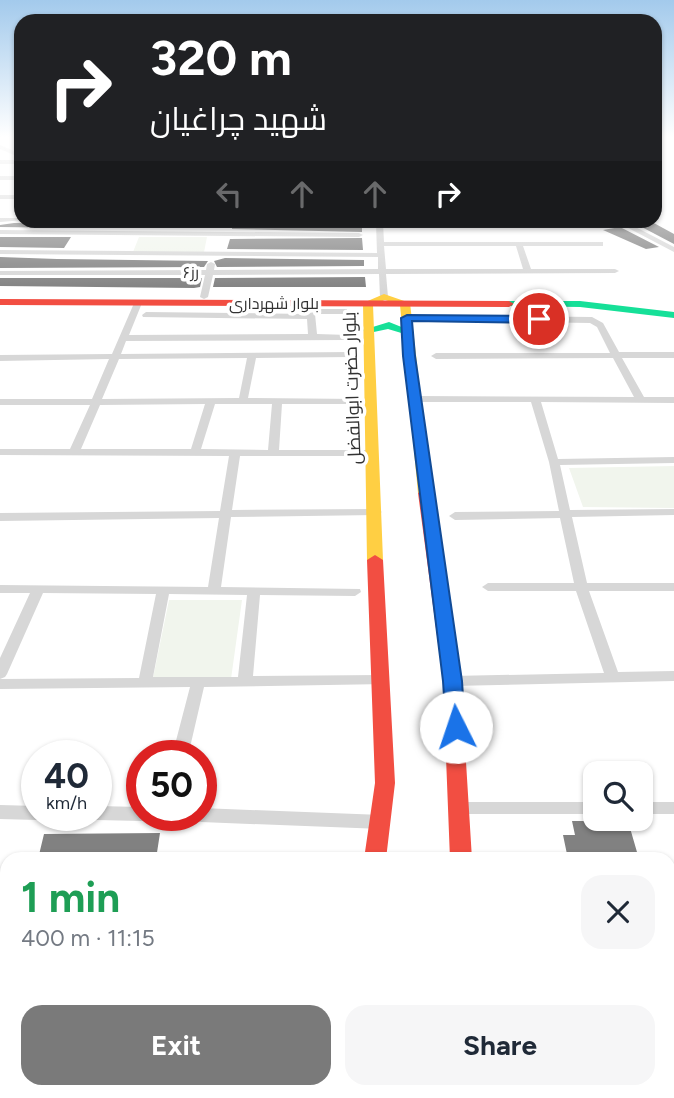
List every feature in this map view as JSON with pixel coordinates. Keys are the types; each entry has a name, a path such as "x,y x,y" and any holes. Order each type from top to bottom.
{"main road":[{"name":"بلوار شهرداری","path":"0,297 576,298 674,309"},
{"name":"بلوار حضرت ابوالفضل","path":"377,852 385,783 375,593 376,512 368,303 384,297"},
{"path":"384,297 407,318 452,681 461,808 461,852"},
{"name":"بلوار شهرداری","path":"0,302 142,309 368,303 407,318 580,304 674,315"},
{"path":"369,330 407,318"}],"street":[{"path":"181,228 183,234"},
{"path":"379,228 384,297"},
{"path":"466,228 472,244"},
{"path":"631,228 674,250"},
{"path":"0,232 359,235"},
{"path":"75,252 89,233"},
{"path":"213,235 211,250 215,254"},
{"path":"204,297 215,254 221,251 225,242 600,244"},
{"path":"519,244 528,271"},
{"path":"0,252 382,255"},
{"name":"رز۶","path":"0,273 615,271"},
{"path":"74,453 123,338 142,309"},
{"path":"164,337 176,309 312,317"},
{"path":"313,337 312,312 344,311"},
{"path":"407,318 592,320 600,325 640,399"},
{"path":"123,338 345,337"},
{"path":"0,358 351,354"},
{"path":"243,401 252,355"},
{"path":"436,356 674,355"},
{"path":"415,399 674,400"},
{"path":"273,453 277,401"},
{"path":"1,403 356,401"},
{"path":"536,401 554,462 582,586 612,676"},
{"path":"195,453 211,402"},
{"path":"0,452 373,453"},
{"path":"214,591 234,453"},
{"path":"554,462 674,460"},
{"path":"0,517 376,512"},
{"path":"455,516 674,512"},
{"path":"488,587 674,587"},
{"path":"0,589 355,593"},
{"path":"0,674 38,589"},
{"path":"145,682 163,590"},
{"path":"245,681 254,591"},
{"path":"452,681 674,676"},
{"path":"0,684 381,680"},
{"path":"184,740 198,682"},
{"path":"461,808 583,808"},
{"path":"653,808 674,808"},
{"path":"0,813 21,813"},
{"path":"217,816 382,822"}],"shaded area":[{"path":"139,237 207,237 204,252 133,252"},
{"path":"674,466 674,508 583,507 569,468"},
{"path":"169,600 242,600 231,679 153,678"}],"building":[{"path":"14,223 14,227 0,227"},
{"path":"662,227 674,234 674,244 644,228"},
{"path":"362,228 362,232 232,229"},
{"path":"622,228 659,247 646,249 603,230"},
{"path":"0,237 71,237 64,248 0,247"},
{"path":"362,238 363,250 227,249 230,239"},
{"path":"0,257 208,261 204,267 0,268"},
{"path":"225,258 364,260 364,266 217,267 214,261"},
{"path":"365,277 366,287 213,287 215,278"},
{"path":"0,278 202,278 200,287 194,288 0,286"},
{"path":"572,821 583,821 583,831 631,831 637,852 567,852 563,835 575,835"},
{"path":"160,833 157,852 40,852 44,834"}],"traffic: fast":[{"path":"509,304 580,304 674,315"},
{"path":"369,330 389,325 408,332"}],"traffic: slow":[{"path":"375,560 368,303 384,297 405,303 425,493"}],"traffic: jam":[{"path":"0,302 509,304"},
{"path":"425,493 452,681 461,852"},
{"path":"375,560 385,783 376,852"}],"route":[{"path":"456,727 409,356 407,318 539,319"}]}
